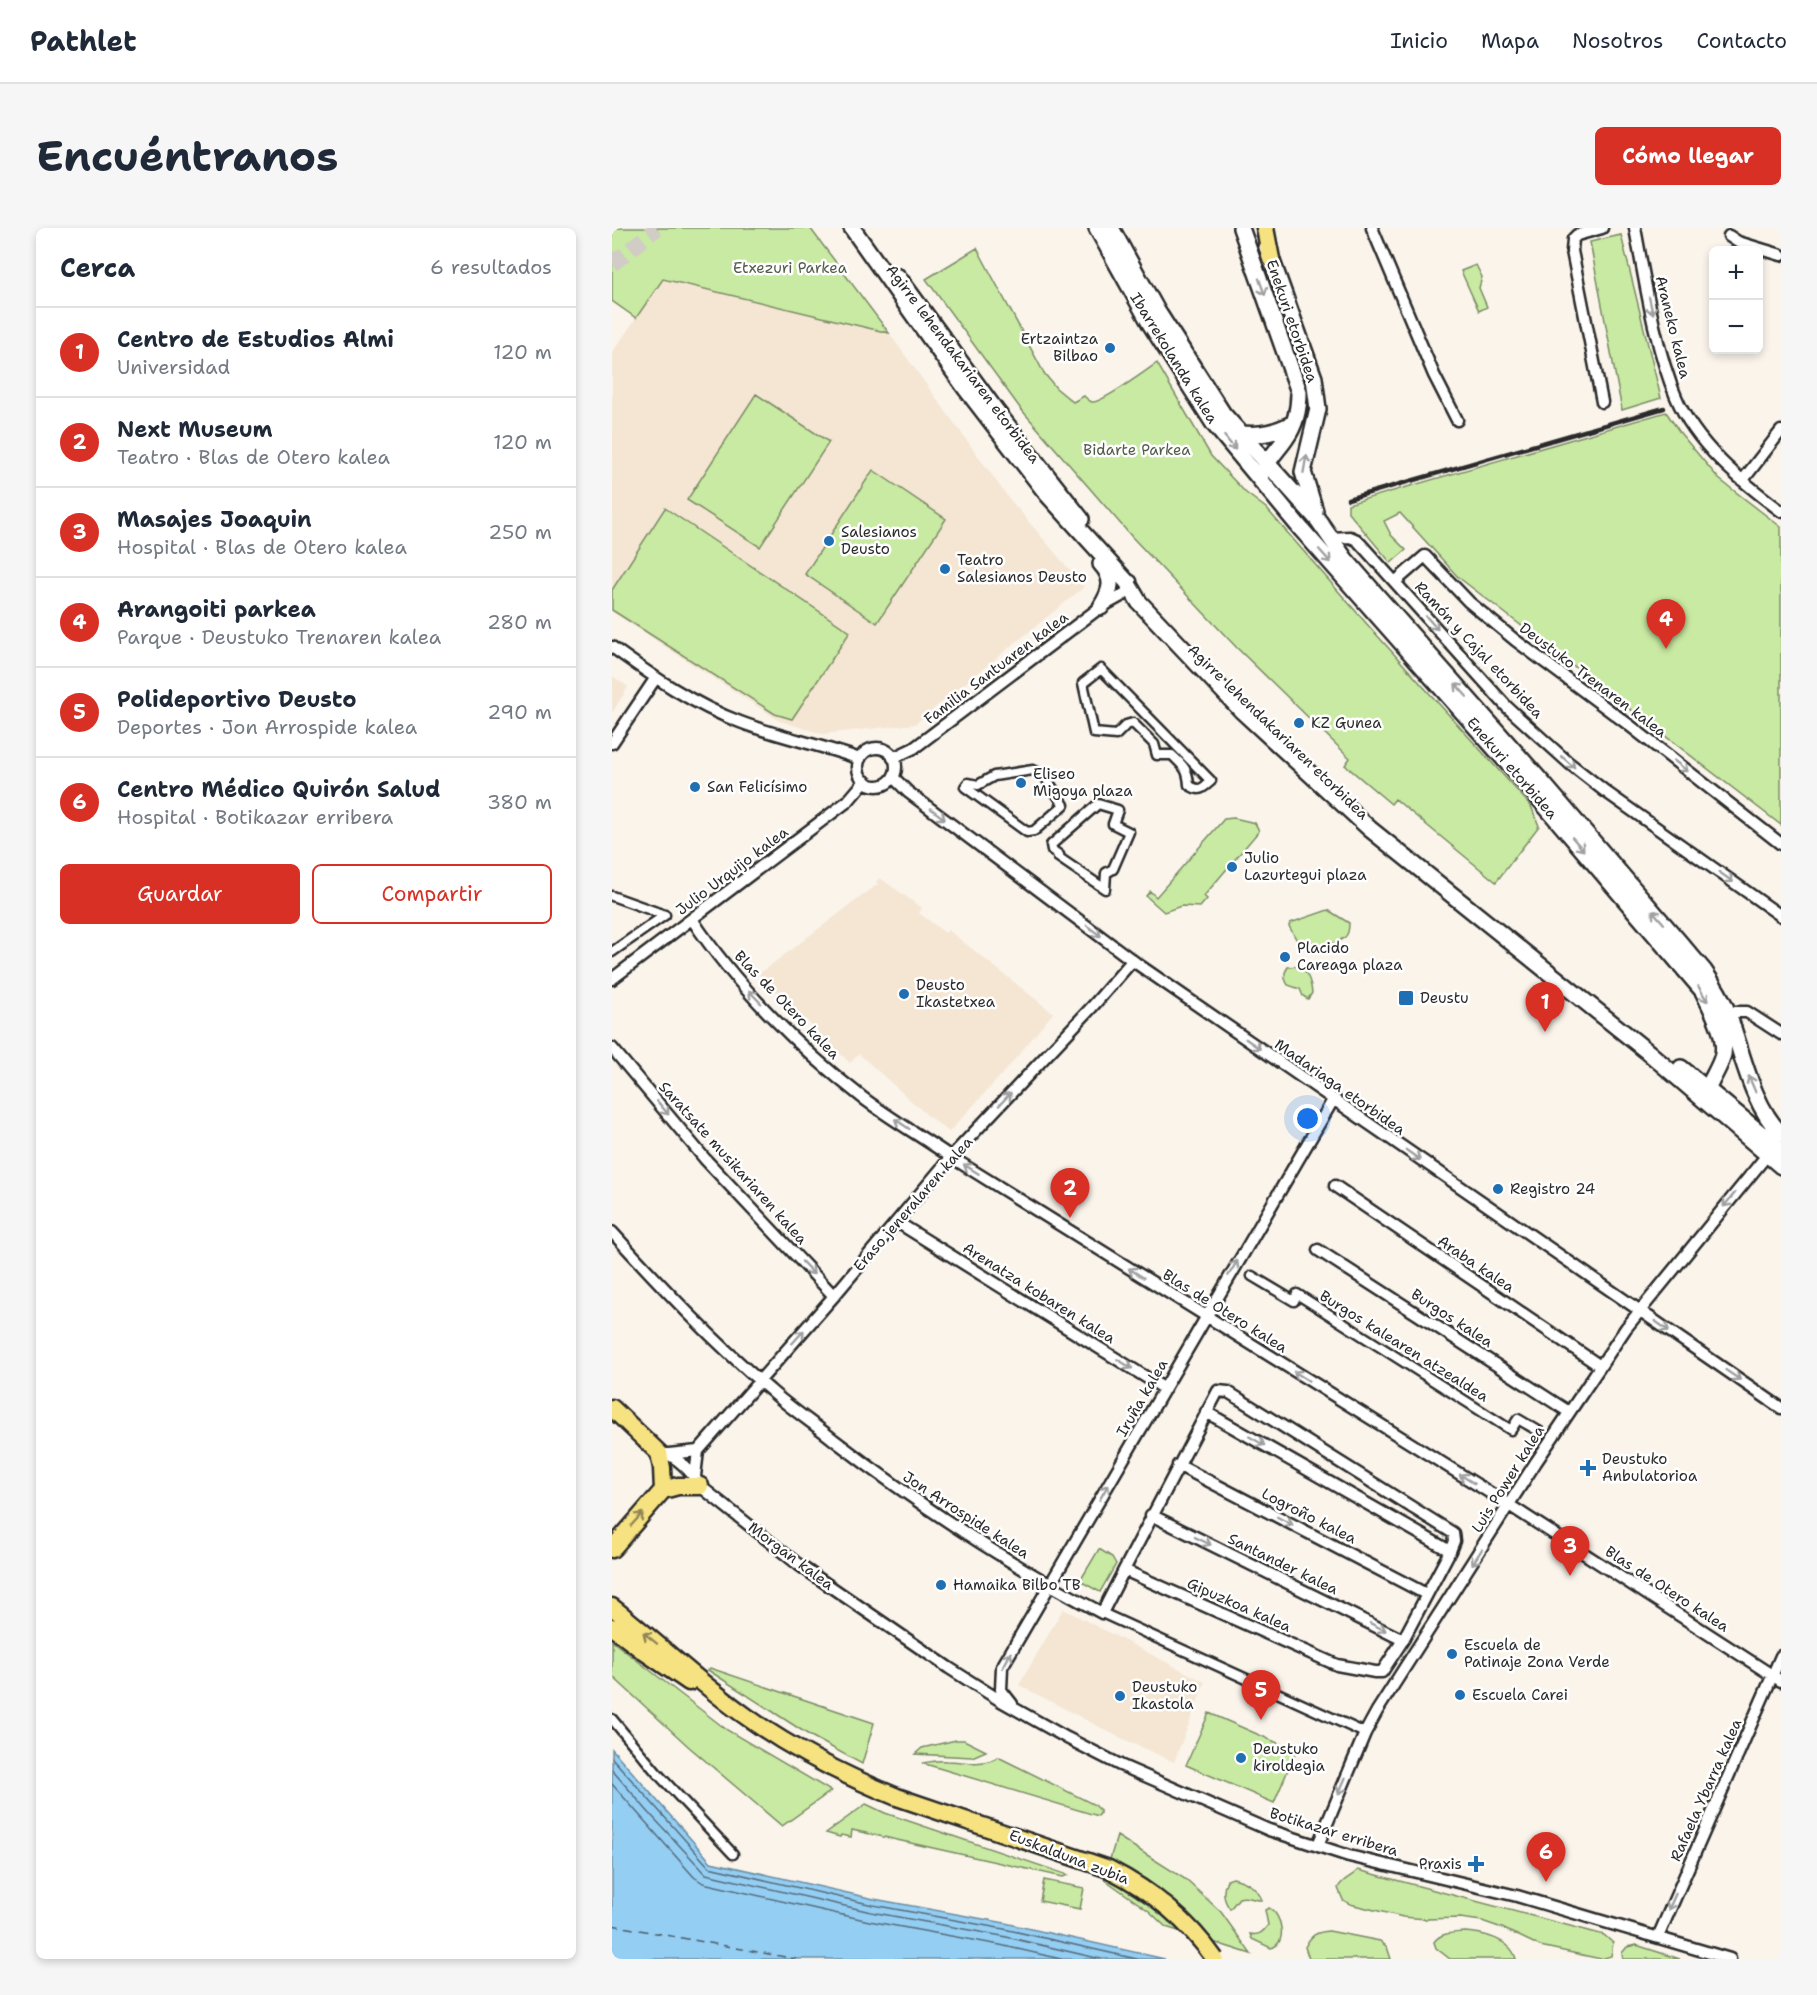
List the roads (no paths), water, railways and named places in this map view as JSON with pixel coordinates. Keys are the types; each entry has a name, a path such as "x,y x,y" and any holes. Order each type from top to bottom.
{"main road":[{"name":"Agirre lehendakariaren etorbidea","path":"852,228 966,390 1047,494 1077,529 1130,581 1139,602 1242,711 1370,829 1585,1000 1675,1074 1719,1114 1752,1140 1774,1152"},
{"name":"Agirre lehendakariaren etorbidea","path":"865,228 886,261 996,411 1055,487 1130,581 1203,661 1248,707 1374,823 1708,1088 1774,1152 1781,1166"},
{"name":"Ibarrekolanda kalea","path":"1097,228 1151,325 1214,424 1262,482"},
{"name":"Ibarrekolanda kalea","path":"1111,228 1176,343 1223,414 1267,463"},
{"path":"1263,228 1271,259"},
{"name":"Enekuri etorbidea","path":"1241,229 1299,392 1299,411 1288,436 1267,463 1262,482 1528,786 1703,991 1718,1020 1724,1049 1723,1058 1708,1088"},
{"name":"Enekuri etorbidea","path":"1271,259 1314,378 1318,409 1303,472 1318,520"},
{"path":"1242,434 1274,433 1294,423"},
{"name":"Enekuri etorbidea","path":"1267,463 1318,520 1345,558 1379,598 1704,971 1719,993 1749,1077 1766,1113 1781,1134"},
{"path":"1287,512 1303,518 1318,534 1331,538"},
{"name":"Agirre lehendakariaren etorbidea","path":"1077,529 1088,549 1110,576 1110,590 1101,607"},
{"path":"1708,1088 1719,1114"},
{"name":"Morgan kalea","path":"612,1408 664,1453"},
{"path":"663,1490 664,1453"},
{"path":"612,1549 663,1490 697,1481"},
{"path":"612,1607 727,1702"},
{"path":"612,1627 686,1680 727,1702"},
{"name":"Euskalduna zubia","path":"727,1702 780,1739 867,1784 897,1797 1109,1869 1161,1900 1201,1940 1215,1959"}],"street":[{"path":"1372,228 1434,375 1457,420"},
{"path":"1602,228 1577,235 1573,239 1572,251 1602,402"},
{"name":"Araneko kalea","path":"1635,228 1663,360 1676,399 1719,459 1781,511"},
{"path":"1728,232 1738,242 1781,255"},
{"path":"1743,480 1781,431"},
{"name":"Ramón y Cajal etorbidea","path":"1331,538 1350,537 1357,540 1507,707 1569,763 1606,792 1781,916"},
{"name":"Deustuko Trenaren kalea","path":"1395,582 1425,556 1469,602 1781,844"},
{"name":"Familia Santuaren kalea","path":"893,758 914,748 1101,607 1116,601 1125,594 1130,581"},
{"name":"Familia Santuaren kalea","path":"1116,601 1139,602"},
{"path":"612,647 656,679 740,722 860,759"},
{"path":"1101,669 1211,781 1201,790 1196,790 1189,785 1185,767 1172,755 1157,755 1154,744 1133,723 1126,725 1116,735 1094,733 1083,683 1101,669"},
{"path":"612,743 656,679"},
{"path":"879,749 889,753 893,758 896,767 893,777 880,786 869,784 858,771 860,759 868,751 879,749"},
{"path":"1033,770 1043,774 1064,805 1034,831 1027,832 965,787 968,783 978,785 994,776 1033,770"},
{"name":"Madariaga etorbidea","path":"893,777 908,792 1132,960 1781,1408"},
{"name":"Julio Urquijo kalea","path":"612,979 849,801 865,781"},
{"path":"1095,805 1118,810 1113,824 1129,832 1113,869 1106,873 1105,890 1058,857 1059,855 1051,845 1095,805"},
{"path":"612,896 665,915 612,952"},
{"name":"Blas de Otero kalea","path":"692,919 742,984 807,1051 864,1098 951,1157 1510,1506 1777,1679"},
{"name":"Eraso jeneralaren kalea","path":"698,1451 834,1296 951,1157 1092,1007 1132,960"},
{"path":"1727,1012 1747,1012 1781,1034"},
{"name":"Saratsate musikariaren kalea","path":"612,1048 705,1159 834,1296"},
{"name":"Iruña kalea","path":"1018,1711 1000,1690 1002,1667 1333,1100"},
{"name":"Luis Power kalea","path":"1318,1845 1365,1733 1383,1701 1569,1412 1639,1310 1774,1152"},
{"name":"Araba kalea","path":"1335,1186 1600,1366"},
{"name":"Arenatza kobaren kalea","path":"897,1222 1165,1389"},
{"name":"Jon Arrospide kalea","path":"612,1232 672,1298 759,1380 898,1490 972,1539 1049,1585 1102,1613 1365,1733"},
{"name":"Burgos kalea","path":"1318,1250 1569,1412"},
{"name":"Burgos kalearen atzealdea","path":"1252,1276 1294,1301 1298,1294 1511,1430 1518,1419 1542,1433"},
{"path":"1102,1613 1151,1515 1206,1412 1218,1390 1228,1392 1453,1533 1454,1540 1450,1551 1206,1412"},
{"path":"664,1453 698,1451 697,1481"},
{"name":"Morgan kalea","path":"664,1453 799,1564 888,1627 984,1690"},
{"name":"Logroño kalea","path":"1178,1465 1426,1594"},
{"name":"Santander kalea","path":"1151,1515 1403,1640"},
{"name":"Gipuzkoa kalea","path":"1124,1570 1337,1665 1375,1672 1382,1671 1403,1640 1450,1551"},
{"name":"Rafaela Ybarra kalea","path":"1658,1937 1777,1679 1781,1656"},
{"name":"Botikazar erribera","path":"984,1690 1067,1738 1169,1787 1269,1830 1349,1856 1517,1896 1730,1959"},
{"path":"612,1719 657,1773 733,1854"}],"water":[{"path":"612,1749 711,1862 874,1899 1005,1923 1165,1959 612,1959"}],"tunnel":[{"path":"612,264 657,228"}],"railway":[{"path":"1348,499 1664,408"}],"place":[{"name":"Ertzaintza Bilbao","path":"1110,348"},
{"name":"Salesianos Deusto","path":"829,541"},
{"name":"Teatro Salesianos Deusto","path":"945,569"},
{"name":"Arangoiti parkea","path":"1666,649"},
{"name":"KZ Gunea","path":"1299,723"},
{"name":"Eliseo Migoya plaza","path":"1021,783"},
{"name":"San Felicísimo","path":"695,787"},
{"name":"Julio Lazurtegui plaza","path":"1232,867"},
{"name":"Placido Careaga plaza","path":"1285,957"},
{"name":"Deusto Ikastetxea","path":"904,994"},
{"name":"Deustu","path":"1406,998"},
{"name":"Centro de Estudios Almi","path":"1545,1032"},
{"name":"Registro 24","path":"1498,1189"},
{"name":"Next Museum","path":"1070,1218"},
{"name":"Deustuko Anbulatorioa","path":"1588,1468"},
{"name":"Masajes Joaquin","path":"1570,1576"},
{"name":"Hamaika Bilbo TB","path":"941,1585"},
{"name":"Escuela de Patinaje Zona Verde","path":"1452,1654"},
{"name":"Escuela Carei","path":"1460,1695"},
{"name":"Deustuko Ikastola","path":"1120,1696"},
{"name":"Polideportivo Deusto","path":"1261,1720"},
{"name":"Deustuko kiroldegia","path":"1241,1758"},
{"name":"Praxis","path":"1476,1864"},
{"name":"Centro Médico Quirón Salud","path":"1546,1882"}],"park label":[{"name":"Etxezuri Parkea","path":"790,268"},
{"name":"Bidarte Parkea","path":"1137,450"}]}
